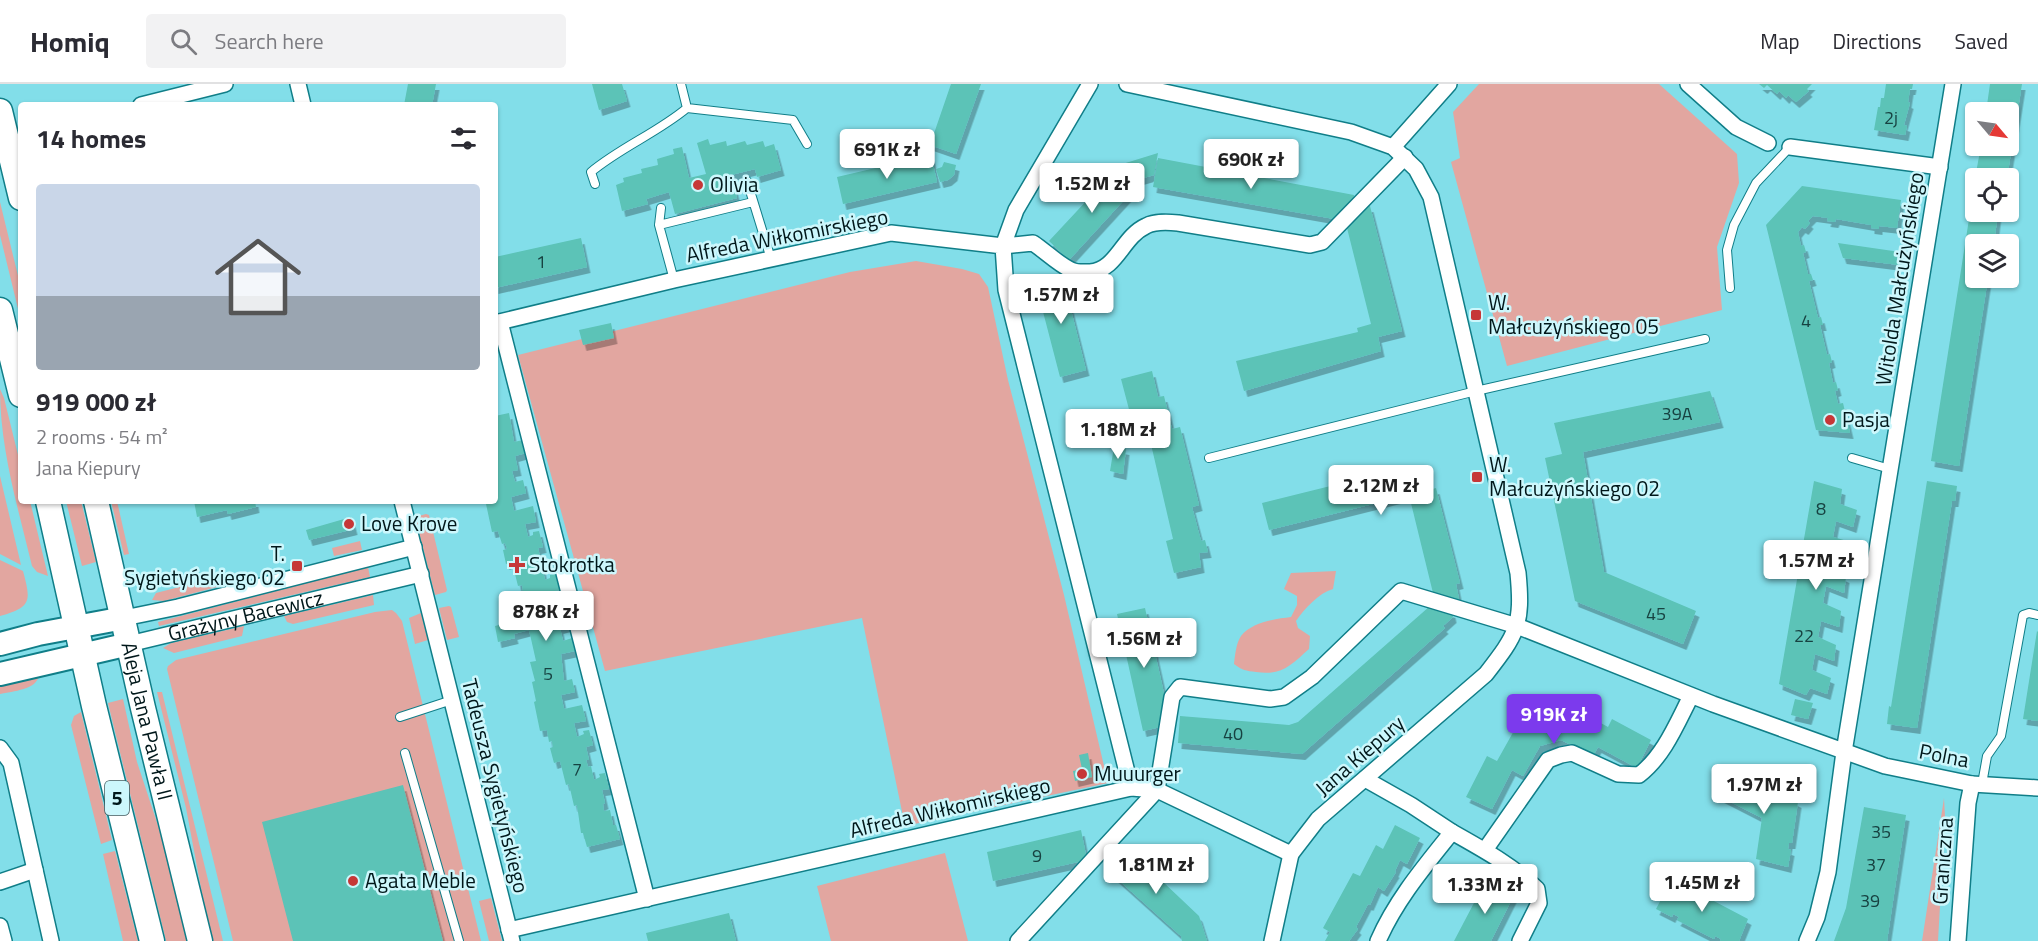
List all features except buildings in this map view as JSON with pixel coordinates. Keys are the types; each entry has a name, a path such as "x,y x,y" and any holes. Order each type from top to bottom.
{"main road":[{"path":"0,111 9,138 18,183"},
{"path":"0,310 15,381"},
{"name":"5","path":"49,504 152,941"},
{"name":"Aleja Jana Pawła II","path":"97,504 200,941"}],"street":[{"path":"153,102 225,84"},
{"path":"298,84 302,102"},
{"path":"1090,84 1016,210 1004,246 1006,290 1131,788"},
{"path":"1127,84 1351,132 1399,152 1449,84"},
{"path":"1688,84 1736,127 1767,143"},
{"name":"Witolda Małcużyńskiego","path":"1806,941 1817,917 1828,872 1844,752 1953,84"},
{"path":"1790,147 1940,167"},
{"name":"Alfreda Wiłkomirskiego","path":"498,322 674,280 891,233 1004,246 1033,243 1071,270 1082,272 1101,271 1132,236 1145,226 1164,222 1178,222 1310,245 1322,242 1399,152"},
{"name":"Jana Kiepury","path":"1272,941 1291,854 1318,819 1486,674 1518,626 1521,602 1518,573 1431,197 1416,169 1399,152"},
{"name":"Alfreda Wiłkomirskiego","path":"498,326 646,899"},
{"name":"Tadeusza Sygietyńskiego","path":"403,504 511,936"},
{"name":"Grażyny Bacewicz","path":"0,644 178,607 414,547"},
{"name":"Grażyny Bacewicz","path":"0,674 420,574"},
{"path":"1018,941 1157,790 1172,697 1180,687 1270,699 1284,697 1312,677 1401,591 1518,626 1691,696 1844,752"},
{"path":"1485,850 1548,760 1561,754 1572,753 1618,774 1639,775 1655,759 1691,696"},
{"path":"0,748 11,763 51,941"},
{"name":"Polna","path":"1844,752 1885,766 1977,784 2038,788"},
{"path":"1365,779 1485,850 1523,875 1537,889 1539,903 1520,941"},
{"name":"Graniczna","path":"1958,941 1968,803 1977,784"},
{"name":"Alfreda Wiłkomirskiego","path":"511,936 646,899 1131,788 1157,790"},
{"path":"1157,790 1291,854"},
{"path":"1378,941 1395,907 1452,832"},
{"path":"0,882 35,870"},
{"path":"0,927 4,941"}],"lane":[{"path":"681,84 687,108"},
{"path":"595,184 591,172 600,164 667,125 687,108 793,120 807,144"},
{"path":"1730,288 1727,250 1734,225 1756,183 1790,147"},
{"path":"747,181 771,259"},
{"path":"659,225 753,202"},
{"path":"661,208 659,225 674,280"},
{"path":"1209,458 1476,391 1705,339"},
{"path":"1852,458 1890,469"},
{"path":"1977,784 1987,756 2001,736 2023,615 2029,613 2038,615"},
{"path":"399,717 452,700"},
{"path":"405,753 459,941"}],"shaded area":[{"path":"1479,84 1659,84 1737,154 1739,183 1717,247 1722,310 1507,366 1451,162 1460,158 1453,112"},
{"path":"0,202 18,276 18,309 0,235"},
{"path":"916,261 979,274 988,287 1008,380 1064,595 1108,783 905,826 862,618 605,671 518,355 850,272"},
{"path":"0,389 18,455 18,504 31,504 48,576 37,572 32,566 6,456"},
{"path":"0,476 21,565 0,554"},
{"path":"67,504 82,504 96,562 82,566"},
{"path":"112,504 118,504 129,554 124,555"},
{"path":"429,515 447,590 435,595 415,517"},
{"path":"360,541 362,550 334,556 332,548"},
{"path":"0,560 23,571 28,596 23,606 0,616"},
{"path":"368,567 370,577 159,626 158,622"},
{"path":"1336,571 1333,589 1313,602 1296,621 1298,628 1310,636 1309,649 1279,671 1265,673 1247,671 1234,664 1238,642 1246,631 1264,622 1291,617 1297,605 1297,596 1284,589 1291,573"},
{"path":"234,573 238,575 240,581 164,601 152,600 156,593"},
{"path":"373,595 374,605 293,624 287,622 284,616"},
{"path":"449,606 459,637 447,640 439,608"},
{"path":"392,610 402,621 481,941 233,941 168,666 176,660 375,612"},
{"path":"421,613 428,640 415,644 409,618"},
{"path":"244,626 242,636 174,653 163,648 171,643"},
{"path":"39,675 34,684 29,687 0,694 0,684"},
{"path":"157,692 162,692 223,941 211,941 186,808"},
{"path":"123,699 137,762 170,862 190,941 166,941 108,703"},
{"path":"81,712 112,840 101,844 71,725 74,716"},
{"path":"1944,798 1938,941 1922,941"},
{"path":"115,851 138,941 123,941 103,854"},
{"path":"945,853 968,941 831,941 817,886"},
{"path":"491,898 502,941 489,941 479,901"}],"place":[{"name":"Olivia","path":"698,185"},
{"name":"W. Małcużyńskiego 05","path":"1476,315"},
{"name":"Pasja","path":"1830,420"},
{"name":"W. Małcużyńskiego 02","path":"1477,477"},
{"name":"Love Krove","path":"349,524"},
{"name":"Stokrotka","path":"517,565"},
{"name":"T. Sygietyńskiego 02","path":"297,566"},
{"name":"Muuurger","path":"1082,774"},
{"name":"Agata Meble","path":"353,881"}]}
